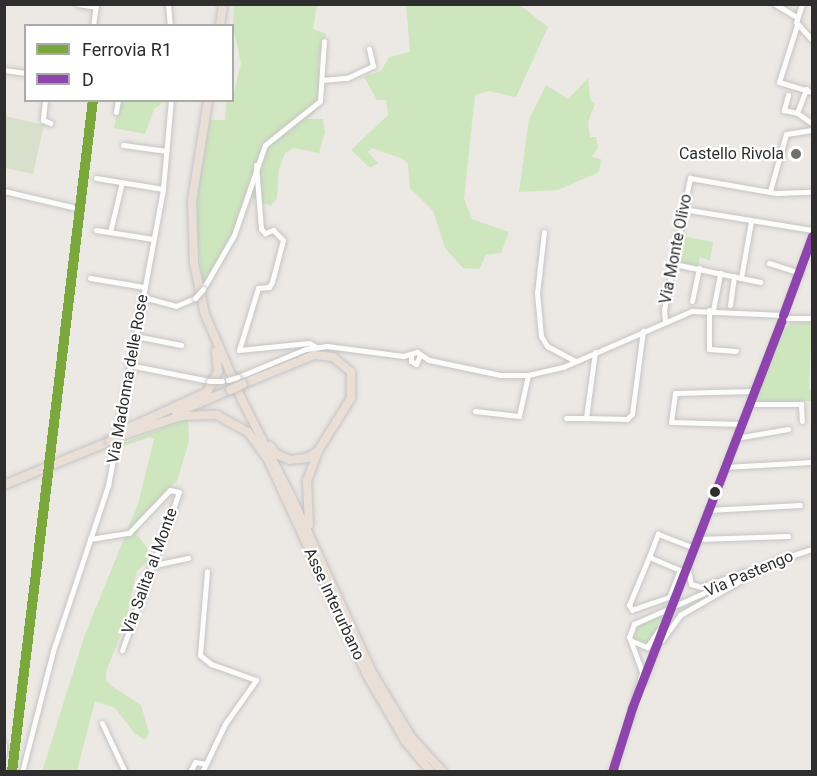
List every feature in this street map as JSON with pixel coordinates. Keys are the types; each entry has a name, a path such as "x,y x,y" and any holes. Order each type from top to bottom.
{"highway":[{"path":"220,24 223,4"},
{"path":"120,435 202,395 213,386 218,361 204,312 194,263 192,201 208,102"},
{"path":"204,312 242,400 336,593"},
{"path":"4,485 314,355 328,355 344,364 353,379 351,398 318,450 307,481 306,510 336,593"},
{"path":"242,400 248,404 276,454 298,460 318,450"},
{"path":"120,435 181,416 217,415 248,432 266,457"},
{"name":"Asse Interurbano","path":"255,427 266,457 377,694 406,742 431,771"},
{"name":"Asse Interurbano","path":"336,593 383,693 411,736 443,771"}],"street":[{"path":"78,4 96,6 93,24"},
{"path":"168,4 170,24"},
{"path":"775,4 795,16"},
{"path":"797,113 809,90 779,82 797,25 795,16 802,4"},
{"path":"797,25 813,40"},
{"path":"143,297 176,306 195,298 203,289 234,235 264,145 320,101 322,80 320,63 324,41"},
{"path":"322,80 347,78 373,66 369,48"},
{"path":"5,70 24,73"},
{"path":"788,94 784,110 797,113 813,123"},
{"path":"45,102 43,120 50,123"},
{"path":"116,112 118,102"},
{"name":"Via Madonna delle Rose","path":"22,771 53,651 108,486 163,189 171,102"},
{"path":"813,130 786,134 770,191 813,192"},
{"path":"123,145 167,151"},
{"path":"256,165 261,229 265,233 273,230 284,240 272,282 269,287 258,288 239,350 309,343 316,347 403,356 420,362 429,360"},
{"path":"96,178 163,189"},
{"name":"Via Monte Olivo","path":"665,321 690,178 770,191"},
{"path":"110,232 122,182"},
{"path":"4,191 72,207"},
{"path":"683,209 813,230"},
{"path":"741,278 751,220"},
{"path":"96,230 153,239"},
{"path":"543,232 537,293 541,336 547,346 575,361"},
{"path":"632,708 813,236"},
{"path":"769,263 800,273"},
{"path":"674,264 760,282"},
{"path":"692,301 699,268"},
{"path":"720,273 711,310 709,349 736,351"},
{"path":"730,305 734,276"},
{"path":"90,278 144,287"},
{"path":"410,358 420,355 429,360 500,375 528,375 575,361 692,311 711,310 782,318 812,317"},
{"path":"566,418 630,417 643,331"},
{"path":"135,336 181,345"},
{"path":"129,366 209,381 225,380 316,347"},
{"path":"586,418 595,352"},
{"path":"420,355 420,362"},
{"path":"475,411 519,416 528,375"},
{"path":"741,424 671,422 679,390 754,391"},
{"path":"749,404 801,404 802,421"},
{"path":"736,438 788,429"},
{"path":"725,467 813,462"},
{"name":"Via Salita al Monte","path":"90,539 129,533 170,490 178,492 172,518 150,566 122,650"},
{"path":"708,510 800,505"},
{"path":"649,557 680,570 669,597 632,610 629,605 658,534 693,550"},
{"path":"697,539 788,536"},
{"name":"Via Pastengo","path":"629,637 634,624 758,569 813,549"},
{"path":"693,550 688,577 697,587 758,569"},
{"path":"150,566 188,558"},
{"path":"646,674 667,632 680,615 758,569"},
{"path":"202,771 228,718 256,680 211,664 201,655 207,571"},
{"path":"629,637 637,646 650,645 669,615"},
{"path":"612,771 642,668 629,637"},
{"path":"102,723 125,771"},
{"path":"4,745 4,753"},
{"path":"190,771 195,762 206,764"}],"green space":[{"path":"234,5 317,5 313,29 326,34 318,63 322,104 308,119 323,119 325,132 319,153 294,148 285,153 279,169 277,198 271,206 247,196 234,232 203,287 196,229 198,191 210,120 225,120 226,103 234,102 234,92 241,64 233,24"},
{"path":"406,5 520,5 548,27 516,97 489,91 475,95 464,199 472,219 509,232 501,253 486,255 479,269 463,268 445,248 433,211 410,188 408,164 403,159 372,148 368,152 378,163 370,168 351,150 388,115 386,100 377,100 364,77 381,71 389,57 410,52"},
{"path":"588,78 590,99 595,104 588,122 590,137 596,137 598,147 592,157 601,159 599,172 558,190 519,192 529,119 546,85 568,99"},
{"path":"119,102 164,102 154,109 145,134 114,128"},
{"path":"5,116 44,125 33,174 5,168"},
{"path":"682,236 713,242 710,261 700,257 698,266 677,263"},
{"path":"812,322 809,389 812,390 812,401 753,403 782,332 791,323"},
{"path":"188,419 189,441 177,481 145,512 137,535 149,550 149,560 137,571 125,624 106,672 106,680 113,687 141,705 149,733 145,740 135,734 115,708 95,701 77,771 42,772 84,637 138,504 154,439 150,437 124,446 120,444"},
{"path":"665,614 648,644 634,640 637,626"}],"rail line":[{"name":"R1","path":"12,772 93,102"}],"transit line":[{"name":"D","path":"783,315 812,236"},
{"name":"D","path":"612,772 632,708 781,321"}],"place":[{"name":"Castello Rivola","path":"796,154"}]}
